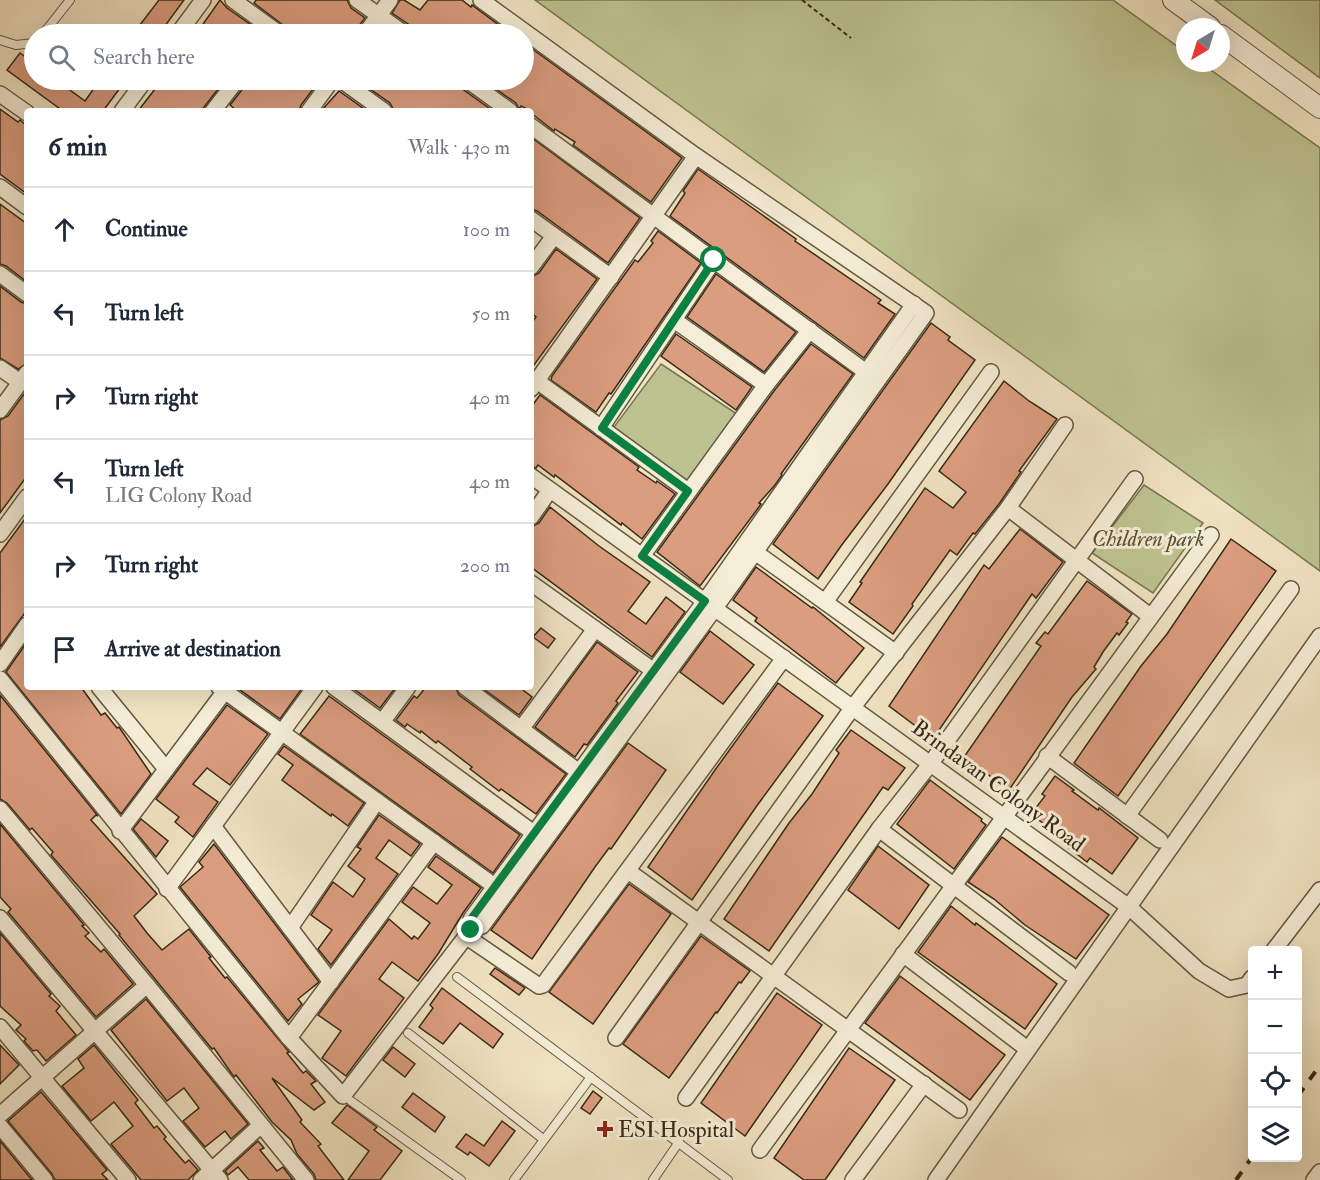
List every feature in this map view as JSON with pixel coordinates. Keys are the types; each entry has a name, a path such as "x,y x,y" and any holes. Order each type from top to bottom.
{"street":[{"path":"185,24 203,0"},
{"path":"233,0 263,24"},
{"path":"357,0 391,24"},
{"path":"372,24 390,0"},
{"path":"481,0 514,24"},
{"path":"1173,0 1198,18"},
{"path":"534,38 696,156 926,313 755,552 654,671 471,919 470,939 539,986 543,985 784,658"},
{"path":"1230,42 1320,108"},
{"path":"124,108 138,90"},
{"path":"215,108 229,90"},
{"path":"311,108 325,90"},
{"path":"355,90 380,108"},
{"path":"480,90 506,108"},
{"path":"0,94 24,111"},
{"path":"534,128 866,372"},
{"path":"688,491 602,428 534,385 696,156"},
{"path":"0,188 24,205"},
{"path":"534,221 611,277"},
{"path":"534,263 554,236"},
{"path":"602,428 714,260"},
{"path":"0,274 24,292"},
{"path":"0,679 120,831 289,1038 343,1096 469,932 482,926 710,605 914,304"},
{"path":"674,320 766,385"},
{"path":"642,556 766,385 810,330"},
{"path":"0,368 24,378 0,410"},
{"path":"825,602 991,372"},
{"path":"616,1038 852,707 1008,508 1065,425"},
{"name":"Brindavan Colony Road","path":"534,478 1129,907 1199,971 1229,989 1248,984"},
{"path":"686,1098 1135,479"},
{"path":"534,513 550,490"},
{"path":"0,534 24,501"},
{"path":"1008,508 1150,616"},
{"path":"760,1150 1211,535"},
{"path":"755,552 896,653"},
{"path":"534,585 654,671"},
{"path":"1127,816 1292,589"},
{"path":"0,664 24,629"},
{"path":"521,729 595,629"},
{"path":"936,1180 1320,636"},
{"path":"101,690 166,769"},
{"path":"120,831 221,690"},
{"path":"223,690 496,887"},
{"path":"167,889 313,690"},
{"path":"338,690 535,834"},
{"path":"382,722 406,690"},
{"path":"469,690 579,772"},
{"path":"1047,756 1160,840"},
{"path":"290,928 376,801"},
{"path":"0,809 306,1180"},
{"path":"213,826 331,981"},
{"path":"879,829 1069,972"},
{"path":"289,1038 434,842"},
{"path":"628,871 958,1110"},
{"path":"1278,946 1320,890"},
{"path":"0,918 96,1032 211,1177 261,1125"},
{"path":"903,954 1022,1045"},
{"path":"0,1115 147,985"},
{"path":"0,1027 128,1180"},
{"path":"853,1180 924,1084"},
{"path":"0,1126 45,1180"},
{"path":"1314,1180 1320,1172"}],"lane":[{"path":"52,24 70,0"},
{"path":"0,40 16,45 24,44"},
{"path":"457,977 728,1180"},
{"path":"408,1033 543,1139"},
{"path":"513,1180 591,1077"},
{"path":"351,1101 461,1180"},
{"path":"653,1180 679,1142"}],"path":[{"path":"802,0 851,38"}],"green space":[{"path":"535,0 1113,0 1176,46 1176,72 1214,72 1320,148 1320,571"},
{"path":"1215,0 1320,0 1320,78"},
{"path":"661,364 740,416 688,487 611,431"},
{"name":"Children park","path":"1144,485 1203,523 1153,593 1092,553"}],"building":[{"path":"159,0 184,0 166,24 141,24"},
{"path":"220,0 227,8 250,24 203,24"},
{"path":"256,0 347,0 351,8 365,18 360,24 282,24 254,3"},
{"path":"400,0 420,10 428,0 462,0 497,24 408,24 392,13"},
{"path":"534,50 682,158 651,202 573,145 575,142 555,129 554,131 534,115 534,108 521,106 518,108 516,103 497,90 534,90"},
{"path":"20,53 24,56 24,82 7,70"},
{"path":"34,90 70,90 85,101 93,90 119,90 105,108 59,108"},
{"path":"154,90 217,90 203,108 140,108"},
{"path":"242,90 312,90 300,108 234,108 230,105"},
{"path":"371,90 464,90 489,108 392,108 390,103"},
{"path":"339,91 363,108 324,108"},
{"path":"0,109 18,122 20,120 24,123 24,192 0,174"},
{"path":"534,139 640,218 608,263 534,210"},
{"path":"698,169 796,239 795,241 881,300 878,303 895,314 864,358 670,216"},
{"path":"0,204 24,222 24,280 0,264"},
{"path":"658,231 701,263 611,394 609,393 596,412 551,380 552,376 635,260 638,262 653,243 651,241"},
{"path":"556,249 597,279 534,365 534,320 536,317 534,315 534,276 539,273"},
{"path":"716,274 796,332 764,372 687,317"},
{"path":"0,286 24,303 24,365 18,369 0,358"},
{"path":"931,323 950,337 948,340 975,360 818,579 773,544"},
{"path":"676,334 752,387 736,410 661,356"},
{"path":"811,344 853,374 700,586 657,552"},
{"path":"1004,381 1057,419 1019,471 1021,472 999,504 975,534 973,533 957,555 950,550 893,634 849,602 862,583 860,582 925,488 953,508 966,492 939,471"},
{"path":"24,394 24,480 0,513 0,420 8,416"},
{"path":"540,395 639,467 637,470 675,494 642,539 555,475 554,477 538,465 534,467 534,403"},
{"path":"550,507 599,546 650,582 628,611 646,624 666,597 685,612 652,657 534,569 534,526 539,523"},
{"path":"24,520 24,614 0,647 0,553"},
{"path":"1020,529 1063,562 1036,598 1032,594 933,739 889,706 984,565 989,569"},
{"path":"1231,539 1276,571 1118,796 1074,763 1141,666 1167,634"},
{"path":"756,567 813,607 864,648 836,683 755,621 757,618 733,600"},
{"path":"1087,581 1132,614 1119,635 1117,633 1103,652 1094,667 1096,669 1072,697 1009,790 964,757 1041,646 1036,643 1045,632 1048,634"},
{"path":"541,628 555,639 548,648 534,636"},
{"path":"710,631 754,665 723,704 680,672"},
{"path":"597,642 638,672 587,745 584,744 575,757 535,727"},
{"path":"24,646 24,690 83,690 101,715 105,713 117,728 119,727 151,774 121,814 6,672"},
{"path":"778,683 823,716 756,807 692,900 648,867"},
{"path":"240,690 301,690 280,719"},
{"path":"355,690 394,690 380,708"},
{"path":"424,690 456,690 459,695 566,774 536,814 501,789 499,791 438,741 436,743 421,731 420,733 407,724 405,727 396,720 414,696 417,698"},
{"path":"485,690 523,690 532,697 519,715"},
{"path":"0,695 98,816 96,815 91,820 157,894 134,916 147,933 162,950 189,929 211,957 209,958 289,1052 287,1053 303,1073 306,1071 316,1081 311,1084 325,1102 314,1110 272,1078 302,1120 300,1122 321,1144 318,1146 344,1180 316,1180 314,1174 297,1154 291,1140 272,1122 236,1075 234,1077 214,1048 212,1049 120,934 51,855 53,852 7,803 0,799"},
{"path":"329,696 520,835 493,873 300,734"},
{"path":"227,705 268,734 230,785 207,768 193,784 218,802 193,837 175,822 179,817 156,799"},
{"path":"851,730 905,768 888,790 883,787 769,951 724,919 789,823 812,794 839,753 836,750"},
{"path":"628,743 666,770 611,849 609,848 595,867 532,959 491,930"},
{"path":"284,746 364,803 348,826 282,780 293,765 278,754"},
{"path":"1055,776 1074,790 1072,791 1098,810 1099,808 1138,838 1112,874 1090,858 1087,862 1068,847 1070,844 1031,814 1045,796 1042,794"},
{"path":"930,780 982,819 981,821 986,825 954,869 897,824"},
{"path":"379,815 420,844 411,856 389,840 376,858 398,874 331,965 318,949 332,930 311,915 333,882 353,897 365,879 348,866 361,849 357,847"},
{"path":"141,819 168,841 156,857 133,829"},
{"path":"0,824 84,925 82,926 89,933 85,936 101,952 104,949 133,984 96,1017 8,912 11,909 0,897"},
{"path":"1002,837 1109,915 1076,959 1025,925 994,899 968,882"},
{"path":"214,844 319,982 298,999 302,1004 288,1021 180,887 203,867 199,862"},
{"path":"878,846 929,885 899,929 848,890"},
{"path":"436,856 481,888 418,981 392,962 379,979 404,998 346,1076 322,1058 341,1031 318,1015 389,919 412,939 414,936 418,939 430,923 402,902 413,887 437,904 452,885 428,867"},
{"path":"629,884 671,914 593,1024 549,992"},
{"path":"951,906 1057,984 1025,1029 918,952"},
{"path":"0,933 51,994 49,996 60,1006 56,1011 76,1035 46,1061 37,1050 33,1051 24,1041 26,1039 16,1030 21,1025 0,1006"},
{"path":"701,936 750,971 716,1012 669,1078 623,1044"},
{"path":"495,968 525,988 519,995 490,974"},
{"path":"900,976 1005,1055 970,1100 865,1023"},
{"path":"442,988 503,1034 493,1048 460,1023 443,1044 419,1027 433,1008 430,1005"},
{"path":"777,993 822,1025 745,1136 701,1103"},
{"path":"146,999 248,1124 231,1139 225,1131 205,1147 183,1121 199,1108 184,1088 167,1101 111,1030"},
{"path":"0,1045 19,1065 0,1084"},
{"path":"94,1045 138,1100 135,1103 154,1128 157,1126 166,1137 164,1139 185,1163 189,1160 198,1170 188,1180 141,1180 111,1144 133,1126 114,1102 91,1121 62,1086 84,1068 78,1059"},
{"path":"393,1047 415,1064 405,1077 383,1060"},
{"path":"849,1048 895,1080 825,1180 804,1180 774,1158"},
{"path":"593,1091 602,1098 590,1114 581,1108"},
{"path":"41,1092 107,1170 102,1174 108,1180 55,1180 8,1121"},
{"path":"413,1093 445,1117 435,1132 402,1107"},
{"path":"347,1105 377,1127 374,1130 402,1151 380,1180 348,1180 369,1151 332,1123"},
{"path":"502,1121 515,1131 489,1166 470,1152 468,1155 456,1147 466,1134 484,1146"},
{"path":"0,1141 32,1180 0,1180"},
{"path":"258,1141 264,1148 260,1150 277,1171 283,1167 293,1180 249,1180 238,1167 228,1175 225,1171"}],"railway":[{"path":"1302,1090 1320,1065"},
{"path":"1236,1180 1249,1162"}],"place":[{"name":"ESI Hospital","path":"605,1129"}],"route":[{"path":"471,930 471,919 705,601 642,556 688,491 602,428 714,260"}]}
